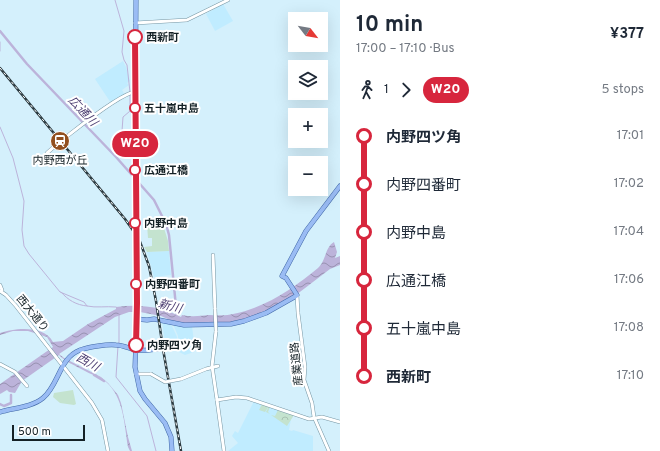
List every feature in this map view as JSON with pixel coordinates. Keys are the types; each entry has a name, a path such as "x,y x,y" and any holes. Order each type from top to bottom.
{"main road":[{"path":"136,0 136,374 138,387 143,397 165,423 170,434 172,451"},
{"path":"137,319 156,319 189,325 231,324 266,313 282,305 297,295 286,278 282,276 306,231 340,186"},
{"path":"0,412 32,404 44,397 52,388 63,365 80,350 114,344 136,350 158,349"}],"street":[{"path":"135,22 187,20 228,0"},
{"path":"66,137 85,122 127,94 135,92"},
{"path":"47,154 55,146"},
{"path":"213,255 216,331 212,367 224,451"},
{"path":"0,285 1,290"},
{"name":"西大通り","path":"1,290 8,296 63,365"},
{"name":"産業道路","path":"297,295 298,317 305,367 304,380 311,399 314,419 329,451"},
{"path":"0,364 15,372 27,386"},
{"path":"63,365 99,414 106,436 108,451"},
{"path":"136,374 151,374 165,382 181,379 218,366"},
{"path":"217,400 236,397 248,398 309,419 322,417 340,422"}],"shaded area":[{"path":"223,4 233,21 215,31 206,14"},
{"path":"123,61 130,81 127,83 129,85 122,90 125,95 111,103 95,79"},
{"path":"169,251 171,275 154,277 147,252"},
{"path":"162,321 170,323 173,328 177,337 176,349 166,351"},
{"path":"173,324 192,326 194,352 185,355 177,351 178,336"},
{"path":"254,401 294,415 291,419 289,430 313,436 313,451 228,451 238,443 232,436 235,431 238,433"}],"green space":[{"path":"147,225 163,225 168,241 169,251 147,252 144,247 152,246 152,238 148,238"},
{"path":"73,390 76,404 74,405 60,403 53,397 54,393"},
{"path":"262,404 269,406 265,412 259,410"},
{"path":"269,406 294,415 287,426 271,415 275,416 278,410 270,407 268,412 270,414 266,412"}],"water":[{"path":"334,242 337,252 335,258 340,256 340,265 330,269 292,298 275,308 239,322 212,324 177,323 161,316 140,312 129,312 115,317 59,354 101,377 113,389 99,377 71,364 59,355 22,381 15,393 7,390 0,394 0,384 53,347 47,337 28,331 13,331 0,335 0,333 13,330 29,329 43,333 53,342 63,341 88,324 116,309 116,307 125,306 157,308 181,317 182,315 227,315 245,311 268,302 289,290 309,275 321,265 329,247"},
{"path":"114,390 121,403 132,451 130,451 128,447 124,418"}],"waterway":[{"path":"115,0 124,31 122,52 127,65 130,92"},
{"name":"広通川","path":"0,31 27,64 116,157 154,200 166,224 169,235 177,317"},
{"path":"0,42 0,51"},
{"path":"111,152 116,147 122,131 123,117 130,111 130,95"},
{"path":"0,127 13,158 24,201 22,230 24,246 29,254 60,292 84,302 87,306 116,307"},
{"path":"61,292 72,302 87,306"},
{"path":"119,314 119,343"},
{"path":"118,346 116,377 147,416 156,451"},
{"name":"西川","path":"94,375 104,381"},
{"path":"0,404 4,406 11,403 11,395"}],"railway":[{"path":"0,68 125,219 139,239 149,266 156,301 181,451"}],"bus line":[{"name":"W20","path":"135,37 136,345"}],"place":[{"name":"西新町","path":"135,37"},
{"name":"五十嵐中島","path":"135,108"},
{"name":"内野西が丘","path":"60,141"},
{"name":"広通江橋","path":"135,170"},
{"name":"内野中島","path":"135,223"},
{"name":"内野四番町","path":"136,284"},
{"name":"内野四ツ角","path":"136,345"}],"water label":[{"name":"新川","path":"170,306"}]}
